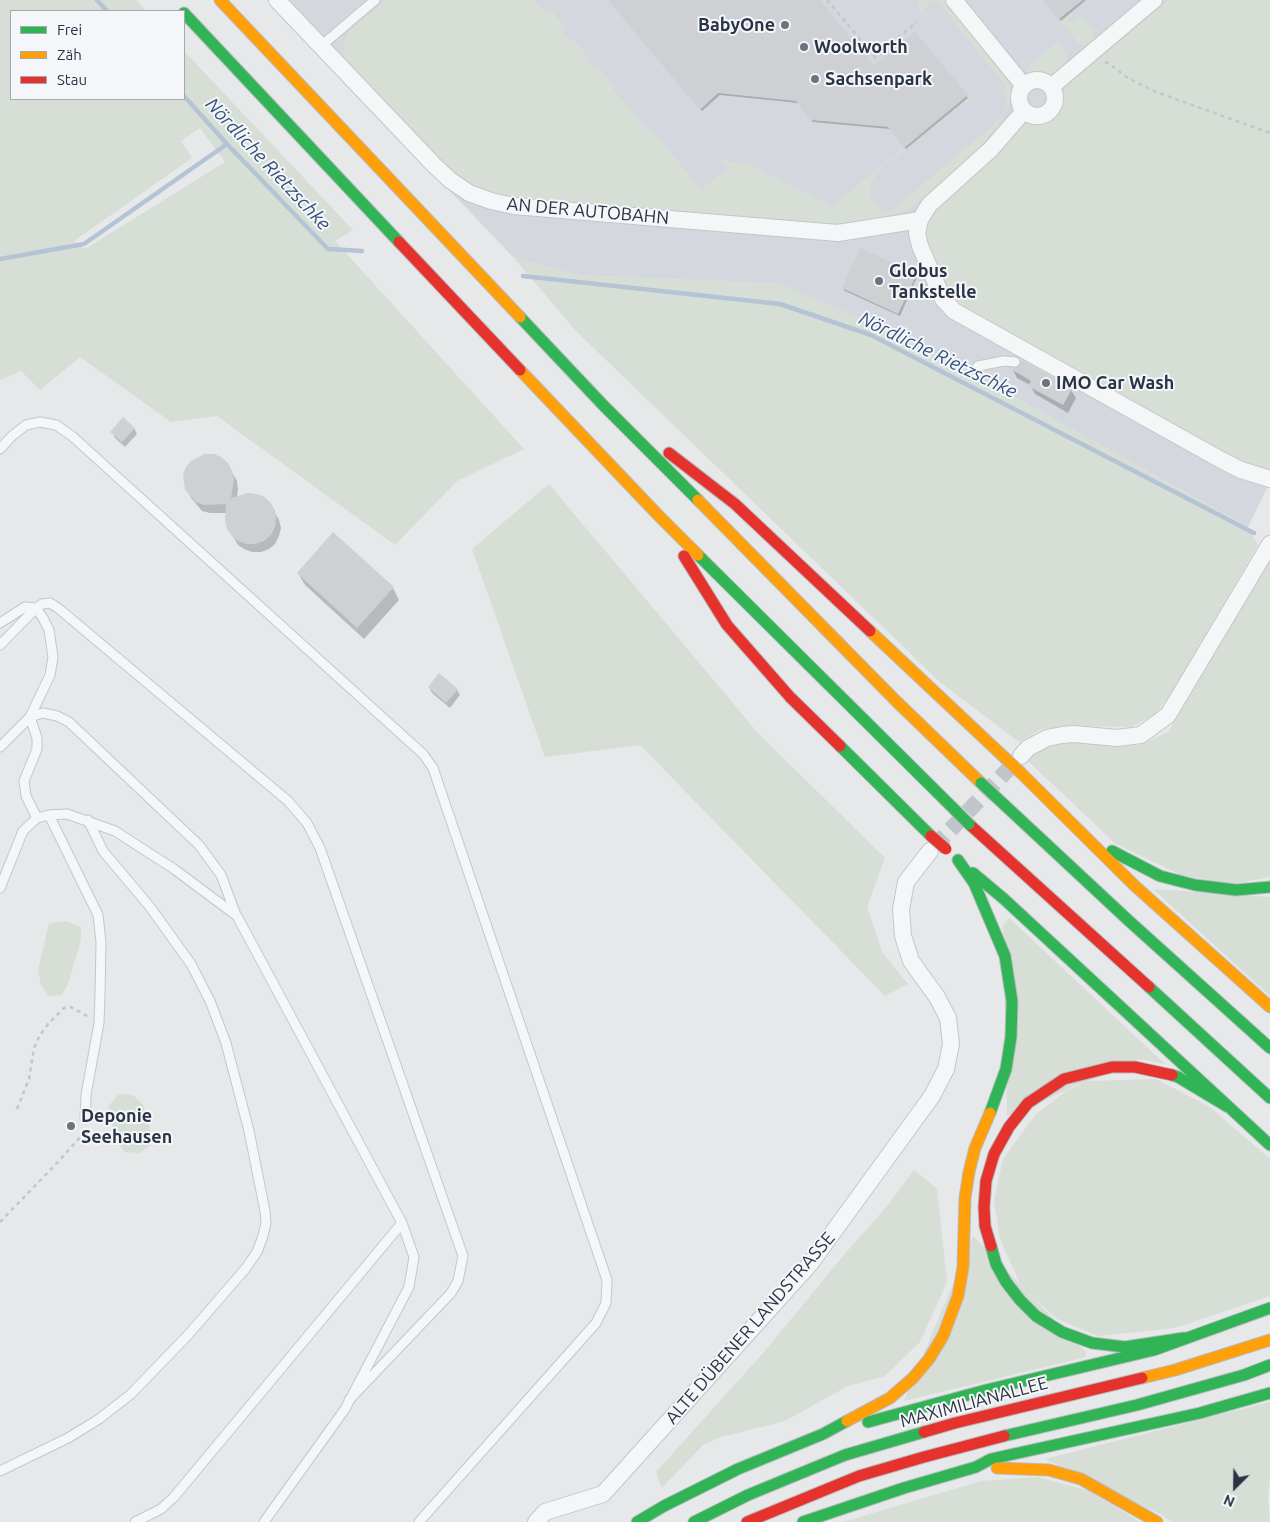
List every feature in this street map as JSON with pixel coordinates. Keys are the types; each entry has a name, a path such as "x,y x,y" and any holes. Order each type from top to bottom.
{"highway":[{"path":"220,0 603,405 896,701 1128,920 1270,1048"},
{"path":"185,14 658,515 955,810 1270,1098"},
{"path":"603,405 735,504 1015,762 1141,891 1270,1007"},
{"path":"658,515 728,625 790,697 936,845 958,860 1004,899 1270,1144"},
{"path":"1078,828 1136,865 1160,876 1210,888 1236,890 1270,886"},
{"path":"637,1522 664,1506 738,1469 823,1434 890,1398 913,1378 929,1359 943,1336 958,1296 963,1267 965,1198 969,1172 975,1148 997,1098 1006,1069 1011,1037 1012,1001 1005,956 992,920 974,883 958,860"},
{"path":"1184,1338 1125,1346 1092,1343 1062,1332 1036,1316 1006,1282 996,1264 985,1226 986,1181 994,1154 1008,1127 1028,1103 1064,1079 1112,1067 1136,1067 1178,1077 1228,1107"},
{"path":"823,1434 986,1390 1145,1353 1270,1308"},
{"name":"MAXIMILIANALLEE","path":"694,1522 748,1495 845,1455 955,1423 1175,1370 1270,1340"},
{"path":"747,1522 859,1476 985,1440 1137,1405 1270,1365"},
{"path":"803,1522 904,1488 976,1467 991,1459 1200,1413 1270,1393"},
{"path":"976,1467 1049,1470 1081,1479 1157,1522"}],"street":[{"name":"AN DER AUTOBAHN","path":"277,0 434,166 469,193 491,201 514,206 838,233 920,220"},
{"path":"954,0 1024,86"},
{"path":"1051,87 1154,0"},
{"path":"1037,80 1043,81 1051,87 1055,98 1050,110 1045,114 1035,116 1024,111 1019,102 1020,92 1024,86 1030,81 1037,80"},
{"path":"1024,111 991,150 929,204 920,220 917,232 920,246 943,298 954,311 1223,461 1241,470 1270,479"},
{"path":"1015,762 1028,748 1062,735 1074,734 1117,738 1140,735 1168,715 1270,544"},
{"name":"ALTE DÜBENER LANDSTRASSE","path":"536,1522 544,1512 603,1494 810,1264 932,1096 946,1069 950,1044 948,1018 938,997 911,961 903,936 900,909 906,882 936,845"}],"lane":[{"path":"321,46 375,0"},
{"path":"978,366 1004,361 1015,362"},
{"path":"0,449 26,425 40,422 56,425 72,436 423,754 433,768 607,1280 606,1303 596,1323 420,1522"},
{"path":"0,645 42,604 50,603 58,608 288,801 307,823 320,848 463,1256 458,1281 451,1293 349,1400"},
{"path":"0,623 25,607 36,608 49,630 53,657 50,675 30,717 0,747"},
{"path":"30,717 43,713 69,722 192,838 211,860 221,875 237,916 402,1223 414,1257 409,1287 349,1400 291,1486 264,1522"},
{"path":"30,717 37,748 24,781 24,789 37,818"},
{"path":"0,888 23,831 37,818 67,814 115,831 174,870 237,916"},
{"path":"49,815 98,915 101,959 98,1023 86,1095 85,1119"},
{"path":"0,1471 68,1438 99,1419 131,1394 188,1335 246,1268 257,1252 266,1223 249,1131 226,1043 210,1002 191,964 150,907 103,851 88,820"},
{"path":"135,1522 161,1509 174,1497 402,1223"}],"path":[{"path":"827,0 875,57 917,22"},
{"path":"1083,60 1108,63 1128,78 1156,92 1270,133"},
{"path":"17,1109 29,1079 34,1048 40,1035 56,1015 64,1008 71,1007 98,1023"},
{"path":"0,1222 82,1135 85,1119"}],"shaded area":[{"path":"0,0 136,0 145,10 10,10 10,100 185,100 185,52 353,230 335,241 524,449 457,481 395,545 217,416 171,422 80,357 40,390 21,371 0,380","holes":["200,128 225,162 85,249 74,241 192,158 181,141"]},
{"name":"Sachsenpark","path":"268,0 1270,0 1270,482 1248,527 917,343 780,284 577,275 513,257"},
{"path":"386,0 534,0 547,12 551,10 566,28 562,31 569,39 575,40 589,58 586,60 596,71 600,68 614,86 613,89 648,130 653,131 701,189 728,168 719,158 731,162 745,163 832,206 968,95 969,100 967,104 964,101 881,169 872,181 870,194 873,201 879,209 887,212 891,211 988,129 1004,112 1007,101 1001,93 1007,87 938,3 933,1 922,11 929,19 926,19 917,8 919,0 945,0 985,48 1009,84 1012,97 1000,123 974,156 925,197 902,212 889,217 835,226 503,197 473,186 447,169 344,58 343,42 348,32"},
{"path":"1168,0 1270,0 1270,471 1244,464 967,311 954,301 944,286 926,238 929,219 941,203 997,155 1026,123 1049,117 1056,110 1060,97 1066,87"},
{"path":"1070,11 1073,14 1068,19 1071,23 1081,15 1094,30 1093,41 1088,45 1079,44 1059,19"},
{"path":"1058,41 1067,53 1067,63 1053,74 1037,76 1025,70"},
{"path":"513,257 577,275 780,284 917,343 1248,527 1258,545 1176,687 1155,715 1131,727 1078,726 1041,729 1019,742 941,683 577,332"},
{"path":"549,484 758,733 885,858 867,907 882,952 908,984 885,996 640,745 545,757 472,549"},
{"path":"1270,555 1270,877 1233,884 1181,875 1116,844 1028,759 1037,751 1049,745 1073,741 1114,747 1140,745 1168,732"},
{"path":"1153,889 1270,897 1270,996"},
{"path":"1009,918 1165,1064 1140,1059 1007,1116 1003,925"},
{"path":"66,921 81,927 81,940 68,984 62,995 49,996 41,985 38,970 49,923"},
{"path":"1156,1079 1210,1107 1270,1159 1270,1296 1175,1328 1098,1336 1057,1319 1021,1286 1000,1239 994,1201 1003,1159 1036,1114 1073,1086 1090,1081"},
{"path":"118,1094 133,1095 143,1105 151,1133 150,1145 140,1153 125,1152 113,1138 112,1120 108,1107"},
{"path":"914,1170 937,1189 947,1282 920,1342 885,1376 848,1386 785,1421 721,1437 703,1445 662,1488 656,1472 764,1352 843,1256 888,1205"},
{"path":"973,1236 1086,1352 1086,1357 904,1401"},
{"path":"1270,1402 1270,1477 1268,1498 1270,1522 1172,1522 1160,1514 1045,1459"},
{"path":"1037,1477 1087,1490 1140,1522 843,1522 981,1481"}],"building":[{"name":"Sachsenpark","path":"608,0 820,0 874,66 915,32 968,95 904,148 888,127 811,120 796,101 718,93 700,110"},
{"path":"1043,0 1083,0 1059,19"},
{"name":"Globus Tankstelle","path":"860,248 917,274 898,314 842,288"},
{"name":"IMO Car Wash","path":"1021,360 1072,389 1063,405 1028,386 1031,381 1011,369 1020,366"},
{"path":"123,417 135,428 122,442 110,432"},
{"path":"205,454 214,454 228,463 234,479 231,498 248,493 263,496 270,502 275,510 275,527 271,535 264,541 246,544 238,541 227,529 225,522 226,504 204,505 196,502 185,490 183,474 186,467 191,461"},
{"path":"333,532 394,587 357,628 297,573"},
{"path":"439,673 458,689 446,703 428,687"}],"waterway":[{"name":"Nördliche Rietzschke","path":"97,0 106,10"},
{"name":"Nördliche Rietzschke","path":"185,97 227,144 328,249 362,251"},
{"path":"0,259 84,244 227,144"},
{"name":"Nördliche Rietzschke","path":"523,276 780,304 871,335 1254,533"}],"tunnel":[{"path":"934,847 1017,760"}],"traffic: fast":[{"path":"185,14 399,242"},
{"path":"520,317 603,405 698,500"},
{"path":"698,555 955,810"},
{"path":"840,746 931,836"},
{"path":"981,783 996,797"},
{"path":"996,797 1128,920 1270,1048"},
{"path":"955,810 969,824"},
{"path":"1112,851 1160,876 1195,885 1236,890 1270,887"},
{"path":"958,860 974,883 1005,956 1012,1001 1011,1037 1006,1069 990,1113"},
{"path":"973,873 1004,899 1270,1145"},
{"path":"1149,987 1270,1098"},
{"path":"1172,1075 1228,1107"},
{"path":"991,1246 996,1264 1006,1282 1020,1300 1036,1316 1062,1332 1092,1343 1125,1347 1184,1338"},
{"path":"868,1422 986,1390 1154,1350 1270,1308"},
{"path":"1004,1436 1137,1405 1244,1375 1270,1365"},
{"path":"803,1522 904,1488 976,1467 991,1459 1200,1413 1270,1393"},
{"path":"637,1522 664,1506 738,1469 823,1434 847,1421"},
{"path":"694,1522 748,1495 845,1455 924,1432"}],"traffic: slow":[{"path":"220,0 520,317"},
{"path":"520,370 698,555"},
{"path":"698,500 896,701 981,783"},
{"path":"870,631 1005,758"},
{"path":"1005,758 1020,772"},
{"path":"1020,772 1135,886 1270,1007"},
{"path":"847,1421 890,1398 913,1378 929,1359 943,1336 958,1296 963,1267 965,1198 969,1172 975,1148 990,1113"},
{"path":"1142,1378 1175,1370 1270,1340"},
{"path":"997,1468 1049,1470 1081,1479 1157,1522"}],"traffic: jam":[{"path":"399,242 520,370"},
{"path":"669,453 735,504 870,631"},
{"path":"684,556 727,625 790,697 840,746"},
{"path":"969,824 1149,987"},
{"path":"931,836 946,849"},
{"path":"991,1246 985,1226 986,1181 994,1154 1009,1127 1028,1103 1064,1079 1112,1067 1135,1067 1172,1075"},
{"path":"924,1432 1142,1378"},
{"path":"747,1522 859,1476 1004,1436"}],"place":[{"name":"BabyOne","path":"785,25"},
{"name":"Woolworth","path":"804,47"},
{"name":"Sachsenpark","path":"815,79"},
{"name":"Globus Tankstelle","path":"879,281"},
{"name":"IMO Car Wash","path":"1046,383"},
{"name":"Deponie Seehausen","path":"71,1126"}]}
